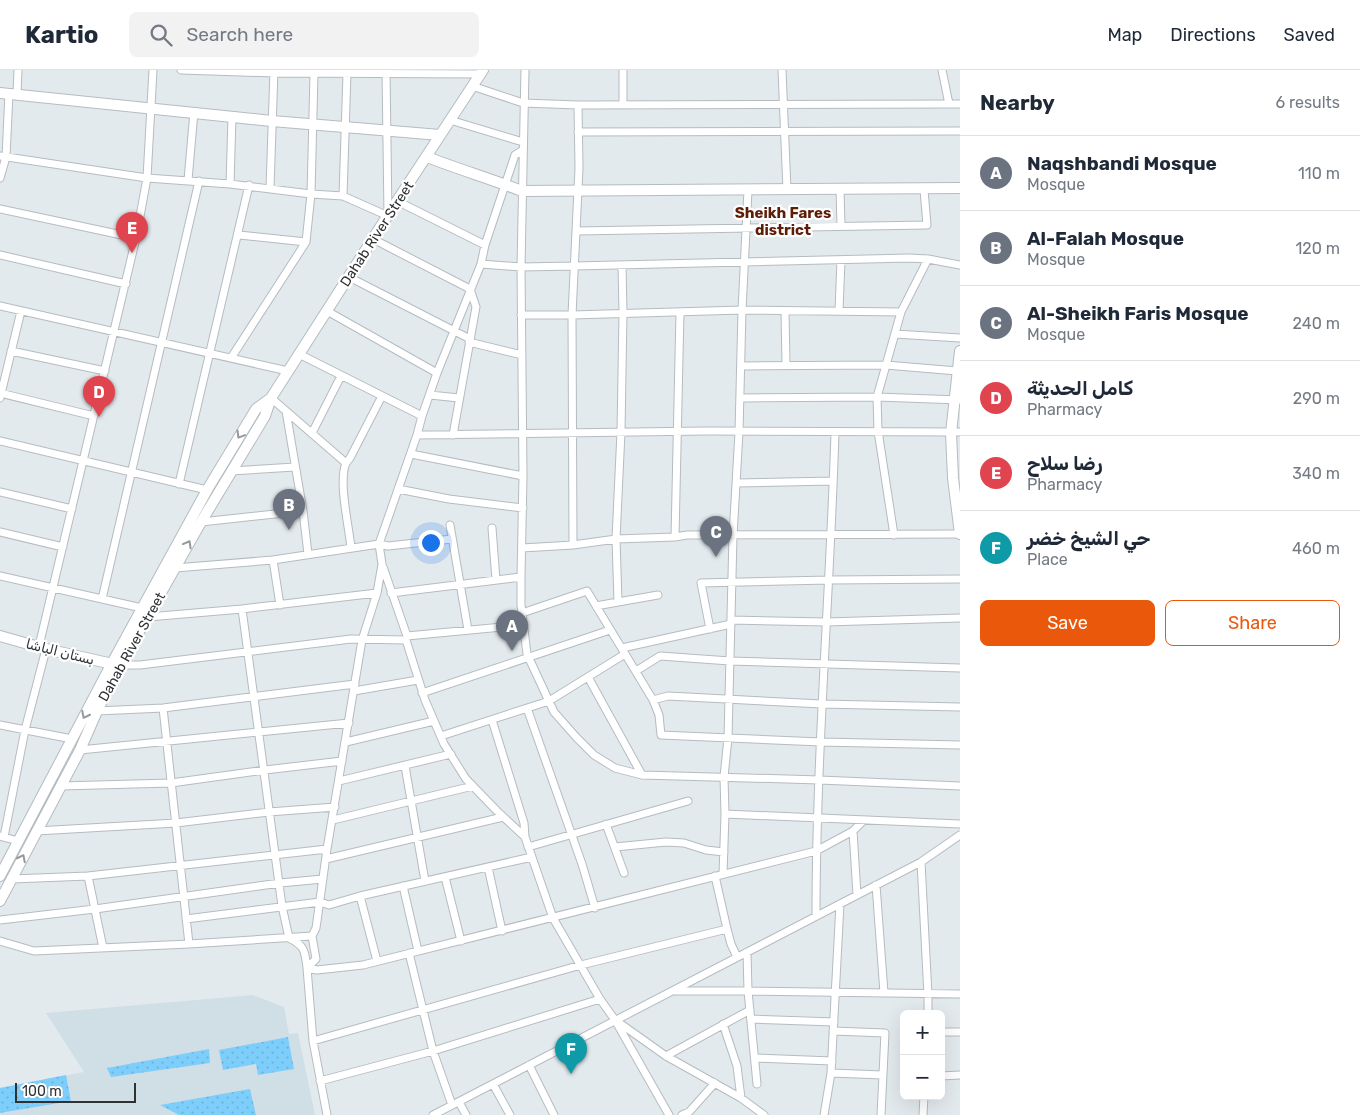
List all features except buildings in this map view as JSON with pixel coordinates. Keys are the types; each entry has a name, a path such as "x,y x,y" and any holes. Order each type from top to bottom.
{"main road":[{"name":"Dahab River Street","path":"145,613 175,568 265,416 271,398 482,72"},
{"path":"9,93 272,121 440,135"},
{"path":"427,157 522,191 924,190 960,188"},
{"path":"960,351 957,371 956,432 960,530"},
{"name":"Dahab River Street","path":"0,876 72,739 145,613 207,490 256,409 271,398"},
{"name":"بستان الباشا","path":"0,636 116,665"},
{"name":"Dahab River Street","path":"0,901 80,750 116,665"}],"street":[{"path":"0,178 9,93 18,70"},
{"path":"18,841 2,836 26,730 53,588 136,238 147,178 153,70"},
{"path":"181,70 314,73 482,72"},
{"path":"525,70 521,267 523,432 522,613 528,657 554,712 594,755 615,768 642,775 960,786"},
{"path":"623,70 623,105"},
{"path":"782,70 787,190"},
{"path":"942,70 949,104"},
{"path":"270,188 274,72"},
{"path":"3,157 147,178 250,185 311,194 344,196 388,216 386,72"},
{"path":"231,358 306,242 311,194 314,73"},
{"path":"344,196 344,126 347,73"},
{"path":"472,86 524,103 578,105 960,104"},
{"path":"573,545 572,315 577,231 578,105"},
{"path":"188,180 194,112"},
{"path":"230,184 232,116"},
{"path":"450,120 523,142"},
{"path":"578,132 960,131"},
{"path":"523,150 515,155 484,245 481,264 422,416 411,454 379,544 382,564 422,693 434,722 466,779 525,837"},
{"path":"102,599 199,181"},
{"path":"179,484 250,185"},
{"path":"723,874 724,777 728,738 733,536 740,432 742,310 748,190"},
{"path":"840,190 841,226"},
{"path":"577,231 927,224 924,190"},
{"path":"397,201 484,245"},
{"path":"0,209 136,238"},
{"path":"239,235 306,242"},
{"path":"373,239 470,289 476,307 453,435"},
{"path":"0,255 126,284"},
{"path":"481,264 521,267 928,259 960,265"},
{"path":"894,535 878,432 877,397 901,312 928,259"},
{"path":"839,311 841,260"},
{"path":"618,602 616,540 621,432 622,265"},
{"path":"349,277 470,340 522,355"},
{"path":"0,306 288,371"},
{"path":"521,315 742,310 901,312"},
{"path":"20,311 0,395 94,416"},
{"path":"327,311 438,373"},
{"path":"785,311 786,365"},
{"path":"675,537 680,312"},
{"path":"895,334 960,338"},
{"path":"11,350 105,371"},
{"path":"299,354 422,416"},
{"path":"742,366 886,365 957,371"},
{"path":"312,432 341,376"},
{"path":"430,395 459,398"},
{"path":"351,548 343,470 382,396"},
{"path":"740,398 877,397 957,400"},
{"path":"271,398 346,463"},
{"path":"286,410 308,554"},
{"path":"417,435 523,432 956,432"},
{"path":"816,916 816,851 826,622 832,535 835,433"},
{"path":"0,442 207,490"},
{"path":"411,454 523,476"},
{"path":"231,471 295,467"},
{"path":"736,483 833,482"},
{"path":"398,489 449,499 523,508"},
{"path":"0,492 72,509"},
{"path":"201,522 302,512"},
{"path":"450,525 468,630"},
{"path":"492,528 496,580"},
{"path":"522,548 687,535 894,535 960,530"},
{"path":"0,532 63,547"},
{"path":"175,568 273,560 379,544 388,546 452,539"},
{"path":"273,560 280,605"},
{"path":"307,968 316,959 312,936 316,928 327,849 362,640 378,593 382,564"},
{"path":"0,576 102,599 145,613 242,609 378,593"},
{"path":"392,593 521,577"},
{"path":"710,629 701,583 960,579"},
{"path":"522,613 587,591 653,700 659,715 662,735 821,742 960,745"},
{"path":"596,606 658,595"},
{"path":"242,609 282,906 288,938"},
{"path":"441,736 549,701 588,677 623,651 731,622 826,622 960,618"},
{"path":"116,665 140,665 248,653 350,639 406,638 524,625"},
{"path":"422,693 610,630"},
{"path":"636,671 660,656 730,661 960,668"},
{"path":"588,677 642,775"},
{"path":"97,711 163,708 253,696 418,680"},
{"path":"653,700 668,696 822,704 960,707"},
{"path":"163,708 189,944"},
{"path":"527,708 571,834 594,908"},
{"path":"492,720 524,823 528,847 553,918 600,999 615,1020 669,1115"},
{"path":"346,742 434,722"},
{"path":"80,750 349,723"},
{"path":"0,725 72,739"},
{"path":"339,782 451,754"},
{"path":"60,786 170,783 342,761"},
{"path":"405,766 425,882"},
{"path":"333,820 473,786"},
{"path":"528,847 688,801"},
{"path":"36,831 176,823 269,812 335,807"},
{"path":"725,814 960,824"},
{"path":"326,859 503,817"},
{"path":"307,968 317,970 363,965 816,851 853,831 864,820"},
{"path":"606,824 624,873"},
{"path":"853,831 858,895"},
{"path":"433,1115 921,862 960,835"},
{"path":"615,847 666,842 684,843 706,850 724,852"},
{"path":"12,879 88,876 327,849"},
{"path":"186,919 320,902 330,905 360,896 532,857"},
{"path":"921,862 928,1010"},
{"path":"488,867 502,930"},
{"path":"88,876 103,948"},
{"path":"715,876 731,944 737,957"},
{"path":"445,877 461,940"},
{"path":"0,920 95,910 280,882 323,878"},
{"path":"876,885 884,993"},
{"path":"403,886 418,951"},
{"path":"360,896 377,961"},
{"path":"824,1115 832,1061 840,904"},
{"path":"313,1041 581,965 727,929"},
{"path":"0,941 34,951 312,936"},
{"path":"288,938 300,943 305,952 313,1041 327,1115"},
{"path":"747,952 748,991 757,1084"},
{"path":"409,953 433,1051 455,1104 466,1115"},
{"path":"672,992 748,991 960,994"},
{"path":"320,1081 433,1051 600,999"},
{"path":"666,1056 750,1010"},
{"path":"751,1019 834,1022"},
{"path":"615,1020 666,1056 741,1098 764,1115"},
{"path":"723,1024 737,1066 741,1098"},
{"path":"833,1031 886,1033 881,1115"},
{"path":"945,1032 960,1032"},
{"path":"754,1058 832,1061"},
{"path":"529,1066 554,1115"},
{"path":"831,1073 883,1075"},
{"path":"945,1076 960,1075"},
{"path":"688,1114 715,1083"},
{"path":"493,1084 510,1115"},
{"path":"923,1115 924,1100"}],"shaded area":[{"path":"253,995 284,1007 289,1034 298,1033 315,1115 0,1115 0,1088 84,1072 46,1013"},
{"path":"288,1037 294,1069 258,1075 256,1064 223,1070 219,1050"},
{"path":"209,1049 210,1063 111,1077 107,1068"},
{"path":"66,1075 71,1101 0,1113 0,1088"},
{"path":"250,1089 256,1115 179,1115 160,1105"}],"place":[{"name":"رضا سلاح","path":"132,253"},
{"name":"كامل الحديثة","path":"99,417"},
{"name":"Al-Falah Mosque","path":"289,530"},
{"name":"Al-Sheikh Faris Mosque","path":"716,557"},
{"name":"Naqshbandi Mosque","path":"512,651"},
{"name":"حي الشيخ خضر","path":"571,1074"}],"district":[{"name":"Sheikh Fares district","path":"783,222"}]}
